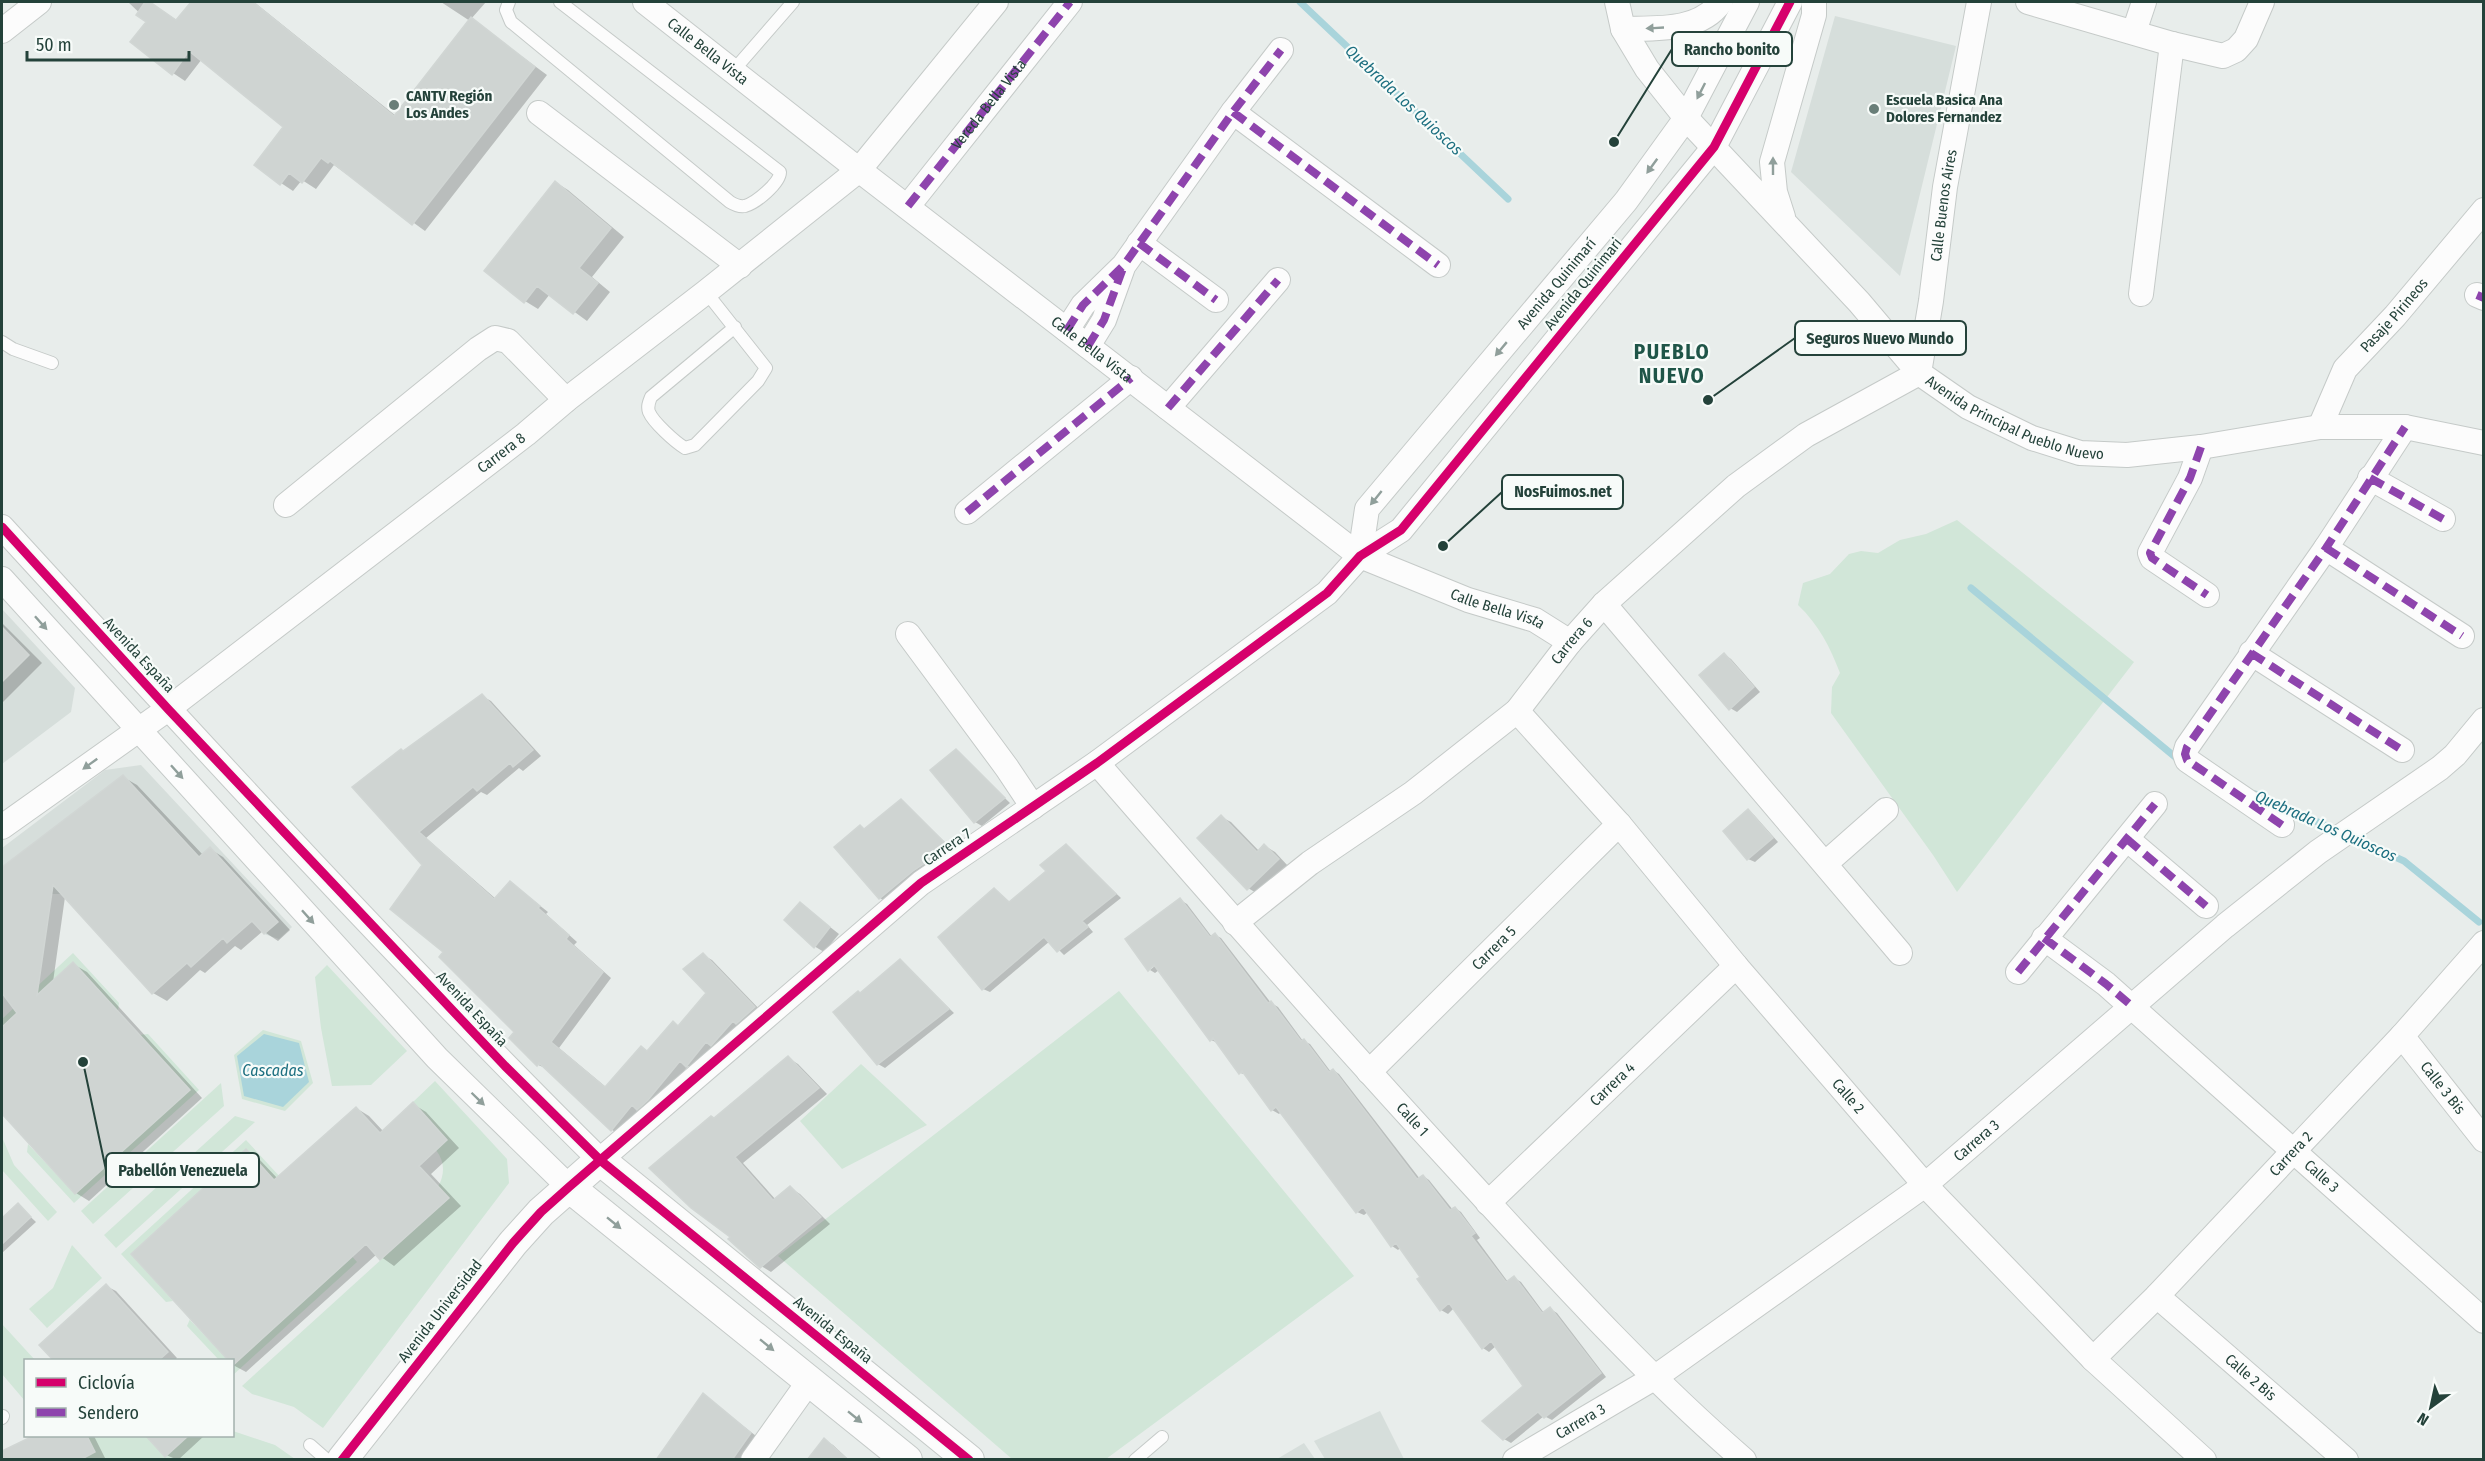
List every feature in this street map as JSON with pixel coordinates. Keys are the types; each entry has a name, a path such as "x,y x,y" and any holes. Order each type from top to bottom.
{"street":[{"path":"2,31 39,2"},
{"name":"Calle Bella Vista","path":"645,2 1360,556 1468,600 1535,620 1570,642"},
{"name":"Carrera 8","path":"2,827 534,441 566,400 740,266 859,170 996,2"},
{"name":"Vereda Bella Vista","path":"908,206 1070,2"},
{"name":"Avenida Principal Pueblo Nuevo","path":"1617,2 1623,29 1647,69 1686,118 1859,302 1919,374 1968,407 2032,438 2080,453 2127,455 2201,447 2320,427 2405,427 2484,443"},
{"path":"1623,29 1678,27 1698,21 1721,2"},
{"name":"Avenida Quinimarí","path":"1360,556 1367,509 1626,201 1686,118 1747,2"},
{"name":"Avenida Quinimari","path":"1360,556 1401,531 1714,147 1790,2"},
{"path":"1785,222 1775,192 1772,162 1814,15 1814,2"},
{"name":"Calle Buenos Aires","path":"1919,374 1931,301 1945,187 1979,2"},
{"path":"2028,2 2172,44 2223,56 2236,50 2246,39 2262,2"},
{"path":"2134,32 2144,2"},
{"path":"2141,294 2172,44"},
{"path":"1067,330 1083,305 1124,265 1233,112 1281,50"},
{"path":"539,112 740,266"},
{"path":"1233,112 1438,266"},
{"name":"Pasaje Pirineos","path":"2320,427 2345,369 2395,316 2484,210"},
{"path":"1139,243 1216,300"},
{"path":"1088,346 1104,320 1124,265"},
{"path":"1168,408 1278,280"},
{"path":"286,505 478,349 495,338 508,341 566,400"},
{"name":"Carrera 6","path":"1235,923 1310,863 1413,793 1517,711 1570,642 1604,604 1736,486 1806,435 1919,374"},
{"path":"968,512 1131,378"},
{"path":"2282,825 2187,760 2185,754 2187,747 2251,652 2326,548 2405,427"},
{"path":"2201,447 2190,478 2150,553 2152,558 2207,595"},
{"path":"2370,478 2443,519"},
{"name":"Avenida España","path":"2,527 168,708 505,1066 600,1160 969,1460"},
{"path":"2326,548 2462,636"},
{"name":"Carrera 7","path":"569,1187 921,883 1096,763 1327,593 1360,556"},
{"path":"2,579 437,1058 569,1187 907,1460"},
{"path":"1604,604 1900,953"},
{"path":"908,634 1033,807"},
{"path":"2251,652 2402,750"},
{"name":"Calle 2","path":"1517,711 1619,824 1736,966 1925,1185 2093,1359 2204,1460"},
{"name":"Carrera 3","path":"1521,1458 1654,1378 1925,1185 2225,926 2318,852 2412,788 2455,755 2478,728"},
{"name":"Calle 1","path":"1096,763 1235,923 1488,1203 1654,1378 1694,1417 1744,1460"},
{"path":"2018,972 2155,804"},
{"path":"1826,863 1886,810"},
{"name":"Carrera 5","path":"1369,1072 1619,824"},
{"path":"2127,839 2206,906"},
{"name":"Calle 3","path":"2044,939 2106,984 2133,1007 2484,1321"},
{"name":"Carrera 2","path":"2093,1359 2157,1296 2402,1036 2484,943"},
{"name":"Carrera 4","path":"1488,1203 1736,966"},
{"name":"Calle 3 Bis","path":"2402,1036 2484,1140"},
{"name":"Avenida Universidad","path":"342,1460 513,1243 569,1187"},
{"name":"Calle 2 Bis","path":"2157,1296 2346,1460"},
{"path":"753,1460 810,1380"}],"lane":[{"path":"509,2 506,10 511,22 730,202 737,206 745,206 756,200 778,180 780,172 560,2"},
{"path":"733,71 793,2"},
{"path":"706,292 735,327 766,368 758,381 695,445 684,448 649,413 648,405 651,397 735,327"},
{"path":"2,342 13,349 52,363"},
{"path":"1135,1460 1162,1437"},
{"path":"310,1445 327,1460"}],"shaded area":[{"name":"Escuela Basica Ana Dolores Fernandez","path":"1835,16 1956,46 1900,276 1791,172"},
{"path":"2,609 75,688 71,712 2,764"},
{"path":"141,765 292,927 279,939 264,934 278,921 210,847 199,857 156,809 61,894 52,894 53,882 146,800 123,775 2,867 2,848 105,770"},
{"path":"1380,1411 1404,1459 1325,1459 1314,1441"},
{"path":"1304,1443 1315,1459 1277,1459"}],"green space":[{"path":"1957,520 2134,662 1957,892 1831,713 1832,687 1840,673 1823,637 1798,605 1803,583 1830,574 1849,554 1861,551 1878,553 1900,540 1926,534"},
{"path":"73,953 119,1003 118,1011 73,962 2,1027 2,1019"},
{"path":"327,965 407,1051 371,1085 332,1086 321,1028 315,977"},
{"path":"1119,991 1354,1276 1106,1459 1012,1459 778,1256"},
{"name":"Cascadas","path":"263,1030 301,1041 313,1083 285,1111 242,1099 234,1055"},
{"path":"148,1034 199,1090 74,1203 27,1152 28,1144 75,1194 189,1090 139,1035"},
{"path":"861,1064 927,1125 842,1169 800,1121"},
{"path":"435,1081 507,1159 509,1183 323,1428 294,1407 252,1394 242,1386 449,1198 438,1187 443,1168 436,1150 447,1140 413,1102"},
{"path":"221,1083 224,1106 93,1224 81,1211"},
{"path":"235,1116 255,1122 116,1248 104,1235"},
{"path":"2,1137 14,1165 57,1212 48,1221 2,1170"},
{"path":"246,1140 293,1191 290,1198 246,1150 131,1254 173,1301 166,1302 121,1254"},
{"path":"314,1214 357,1262 234,1374 234,1365 348,1261 307,1216"},
{"path":"72,1245 102,1278 47,1328 29,1309 53,1288"},
{"path":"190,1319 227,1359 218,1359 187,1326"},
{"path":"2,1324 34,1359 24,1359 24,1400 2,1374"},
{"path":"234,1431 275,1445 295,1459 80,1460 95,1452 88,1437 147,1437 165,1456 187,1437 234,1437"}],"water":[{"name":"Cascadas","path":"264,1034 299,1043 309,1082 283,1107 244,1096 237,1056"}],"building":[{"path":"145,2 150,2 176,20 191,2 253,2 394,116 471,17 535,67 412,225 330,161 328,163 321,158 302,183 289,173 280,185 254,165 283,127 189,51 172,75 130,42 146,22 136,15"},
{"path":"555,181 611,228 579,268 598,283 573,314 537,286 524,303 484,271"},
{"path":"2,627 29,655 2,682"},
{"path":"1724,653 1754,687 1729,710 1699,675"},
{"path":"482,694 533,750 513,767 510,763 477,791 473,787 419,832 494,899 510,881 540,906 538,908 569,935 566,939 603,972 551,1042 605,1087 641,1046 647,1051 673,1021 678,1026 706,993 683,969 703,953 755,1007 736,1024 733,1021 711,1046 706,1042 686,1067 680,1061 648,1100 637,1110 632,1105 611,1131 539,1063 537,1066 509,1038 514,1032 439,957 443,952 390,909 422,865 352,787 401,749 403,751"},
{"path":"956,749 1005,798 974,823 930,770"},
{"path":"123,775 199,857 210,847 278,922 264,934 252,921 227,943 223,938 191,967 187,963 152,994 53,885 37,995 73,962 190,1090 75,1194 2,1114 2,1027 17,1013 2,993 2,867"},
{"path":"901,799 949,847 913,871 879,899 834,847 860,825 864,829"},
{"path":"1748,809 1773,838 1747,860 1723,831"},
{"path":"1221,815 1257,852 1264,844 1279,859 1247,890 1197,838"},
{"path":"1066,844 1116,894 1082,921 1088,927 1057,952 1044,937 982,990 938,937 994,888 1009,902 1046,871 1040,865"},
{"path":"1180,898 1210,937 1215,933 1268,1003 1271,1001 1301,1041 1304,1039 1329,1072 1333,1069 1417,1179 1423,1175 1450,1210 1455,1207 1475,1233 1471,1236 1506,1282 1514,1276 1542,1313 1550,1307 1601,1373 1544,1418 1538,1412 1503,1440 1482,1421 1523,1386 1491,1341 1482,1349 1449,1303 1440,1311 1417,1279 1420,1277 1396,1243 1391,1247 1363,1207 1356,1213 1276,1107 1271,1111 1242,1071 1239,1074 1213,1038 1210,1041 1154,965 1148,971 1125,939"},
{"path":"800,902 830,927 814,948 784,920"},
{"path":"900,959 949,1009 877,1065 833,1012 858,991 860,993"},
{"path":"788,1056 819,1088 735,1157 773,1200 790,1186 821,1217 760,1268 728,1239 730,1237 691,1208 649,1168 711,1116 714,1118"},
{"path":"413,1102 447,1140 419,1166 449,1198 380,1260 366,1244 234,1364 234,1359 227,1359 131,1254 246,1149 274,1180 356,1107 380,1133"},
{"path":"18,1203 31,1217 2,1244 2,1218"},
{"path":"106,1284 168,1352 160,1359 52,1359 39,1345"},
{"path":"703,1393 751,1433 732,1460 656,1460"},
{"path":"31,1437 88,1437 95,1452 80,1460 2,1460 2,1451"},
{"path":"147,1437 187,1437 165,1457"},
{"path":"824,1438 848,1460 807,1460"}],"waterway":[{"name":"Quebrada Los Quioscos","path":"1300,2 1508,199"},
{"name":"Quebrada Los Quioscos","path":"1971,588 2180,761"},
{"name":"Quebrada Los Quioscos","path":"2255,794 2338,831"},
{"name":"Quebrada Los Quioscos","path":"2351,837 2404,861 2479,922"}],"marked path":[{"path":"908,206 1070,2"},
{"path":"1067,330 1083,305 1124,265 1233,112 1281,50"},
{"path":"1233,112 1438,265"},
{"path":"1139,243 1216,300"},
{"path":"1088,346 1104,320 1123,268"},
{"path":"1168,408 1278,280"},
{"path":"2477,295 2484,298"},
{"path":"967,512 1131,378"},
{"path":"2282,825 2187,760 2185,754 2187,747 2326,548 2405,427"},
{"path":"2201,447 2190,478 2150,553 2152,558 2207,595"},
{"path":"2370,478 2443,519"},
{"path":"2326,548 2462,636"},
{"path":"2251,653 2402,750"},
{"path":"2018,972 2155,804"},
{"path":"2127,839 2206,906"},
{"path":"2044,938 2133,1007"}],"cycle path":[{"path":"342,1460 513,1243 541,1212 569,1187 921,883 1097,763 1327,593 1360,556 1401,530 1714,147 1790,2"},
{"path":"2,527 168,709 505,1066 600,1160 969,1460"}],"place":[{"name":"CANTV Región Los Andes","path":"394,105"},
{"name":"Escuela Basica Ana Dolores Fernandez","path":"1874,109"},
{"name":"Rancho bonito","path":"1614,142"},
{"name":"Seguros Nuevo Mundo","path":"1708,400"},
{"name":"NosFuimos.net","path":"1443,546"},
{"name":"Pabellón Venezuela","path":"83,1062"}],"district":[{"name":"PUEBLO NUEVO","path":"1672,364"}]}
